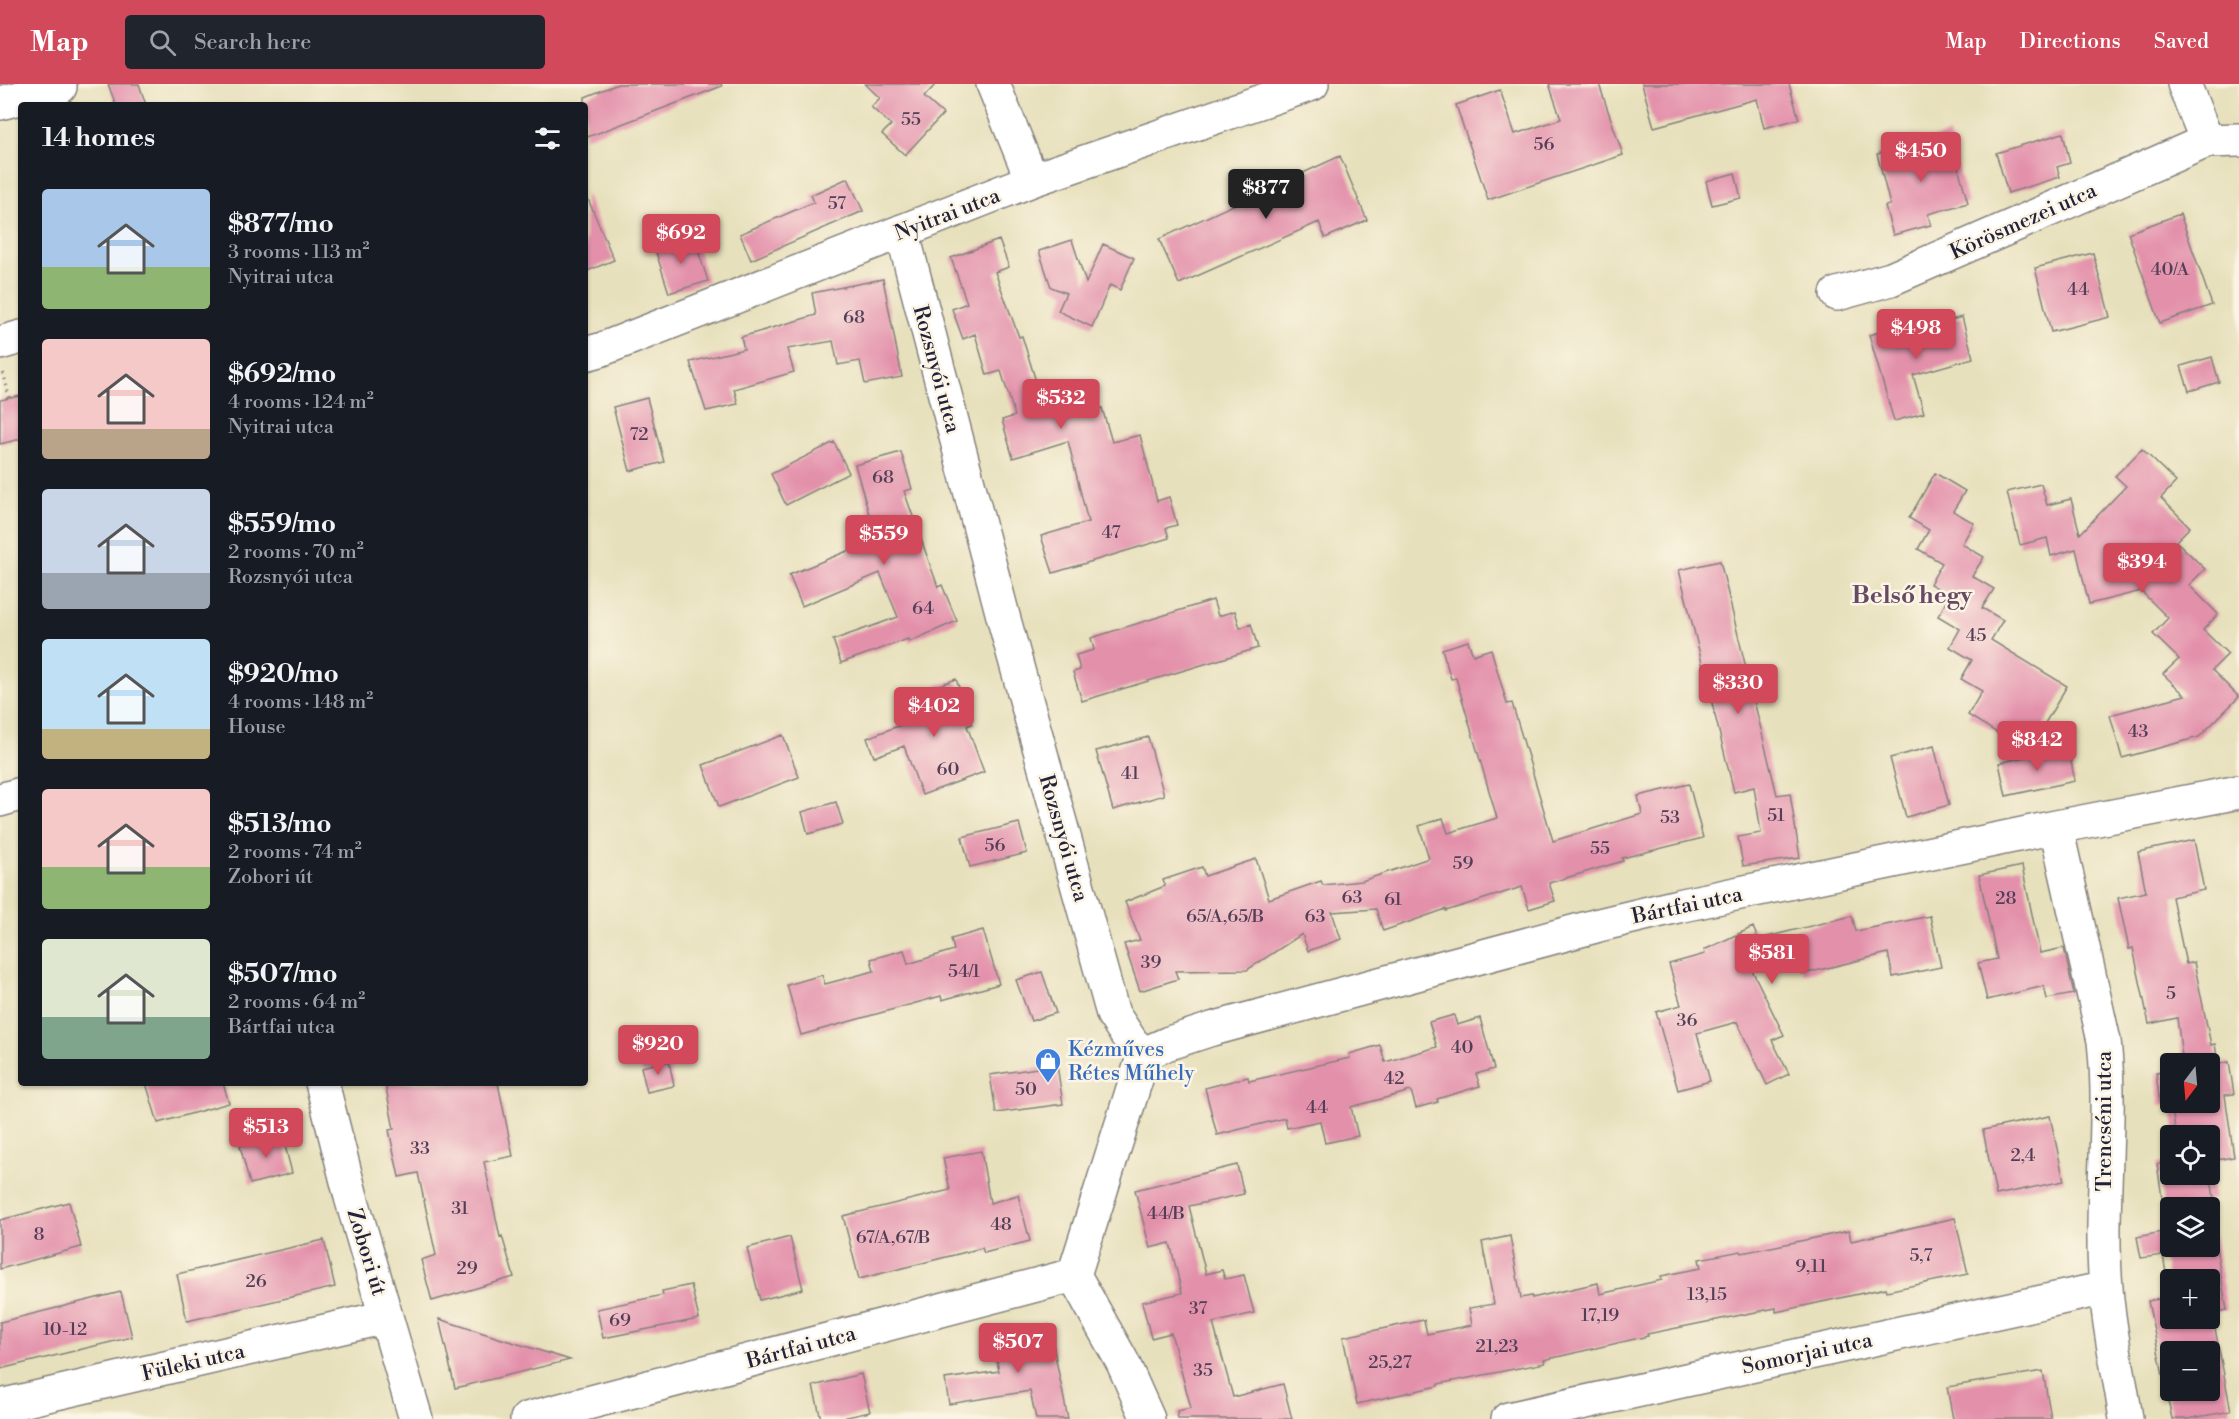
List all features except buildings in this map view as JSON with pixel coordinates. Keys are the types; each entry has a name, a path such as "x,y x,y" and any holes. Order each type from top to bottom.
{"street":[{"path":"993,84 1032,180"},
{"name":"Nyitrai utca","path":"588,353 1032,180 1312,84"},
{"path":"2184,84 2207,141"},
{"path":"0,103 62,92"},
{"name":"Körösmezei utca","path":"1837,294 1891,279 2207,141 2239,140"},
{"name":"Rozsnyói utca","path":"902,231 1003,616 1113,1014 1132,1043 1144,1054"},
{"path":"1,356 18,340"},
{"name":"Bártfai utca","path":"1144,1054 1170,1042 1212,1029 1678,906 2056,827 2239,792"},
{"path":"0,800 18,795"},
{"name":"Trencséni utca","path":"2056,827 2104,1041 2108,1077 2104,1238 2106,1288 2126,1419"},
{"path":"1144,1054 1074,1275 1123,1364 1148,1419"},
{"name":"Zobori út","path":"323,1086 351,1197 416,1419"},
{"name":"Bártfai utca","path":"527,1419 1074,1275"},
{"name":"Somorjai utca","path":"1508,1419 1593,1409 2106,1288"},
{"name":"Füleki utca","path":"0,1406 386,1317"}],"path":[{"path":"1,356 9,398"}],"place":[{"name":"Kézműves Rétes Műhely","path":"1048,1084"}],"district":[{"name":"Belső hegy","path":"1912,595"}]}
